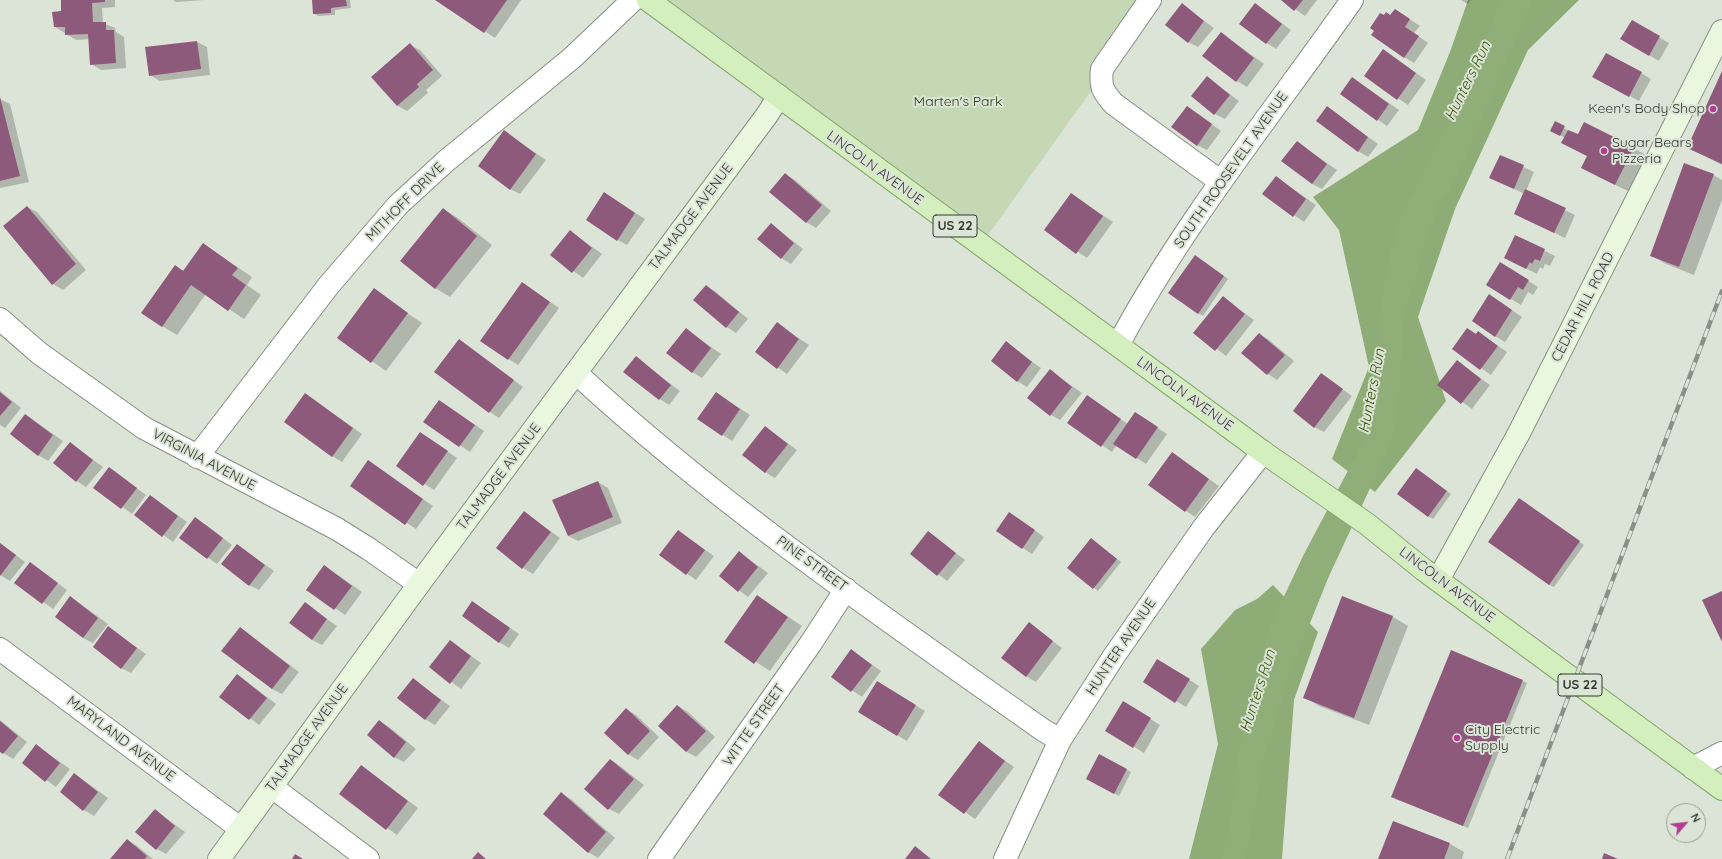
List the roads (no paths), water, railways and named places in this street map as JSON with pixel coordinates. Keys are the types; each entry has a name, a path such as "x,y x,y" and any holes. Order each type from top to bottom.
{"main road":[{"name":"LINCOLN AVENUE","path":"648,0 1264,452 1367,524 1438,580 1722,789"}],"street":[{"name":"MITHOFF DRIVE","path":"197,457 329,284 398,205 446,161 572,58 633,0"},
{"path":"1150,0 1102,69 1100,82 1105,94 1114,104 1221,182"},
{"name":"SOUTH ROOSEVELT AVENUE","path":"1118,345 1148,290 1186,231 1352,0"},
{"name":"CEDAR HILL ROAD","path":"1438,580 1519,433 1722,31"},
{"name":"TALMADGE AVENUE","path":"219,859 419,584 767,115 779,96"},
{"name":"VIRGINIA AVENUE","path":"0,319 39,353 144,428 337,529 369,549 419,584"},
{"name":"PINE STREET","path":"576,373 607,402 716,493 846,589 1037,726 1060,740"},
{"name":"HUNTER AVENUE","path":"1005,859 1060,740 1114,656 1204,527 1264,452"},
{"name":"WITTE STREET","path":"659,859 811,643 846,589"},
{"name":"MARYLAND AVENUE","path":"0,649 241,830"},
{"path":"1693,768 1722,753"},
{"path":"272,787 368,859"}],"water":[{"name":"Hunters Run","path":"1501,0 1533,0 1496,83 1468,152 1448,193 1440,201 1427,238 1403,318 1398,421 1380,467 1329,576 1291,670 1266,750 1245,859 1222,859 1228,841 1237,762 1254,682 1271,624 1304,554 1361,446 1375,405 1377,341 1385,278 1396,229 1462,95"}],"railway":[{"path":"1507,859 1722,291"}],"place":[{"name":"Keen's Body Shop","path":"1713,109"},
{"name":"Sugar Bears Pizzeria","path":"1604,151"},
{"name":"City Electric Supply","path":"1457,738"}],"park label":[{"name":"Marten's Park","path":"958,102"}]}
